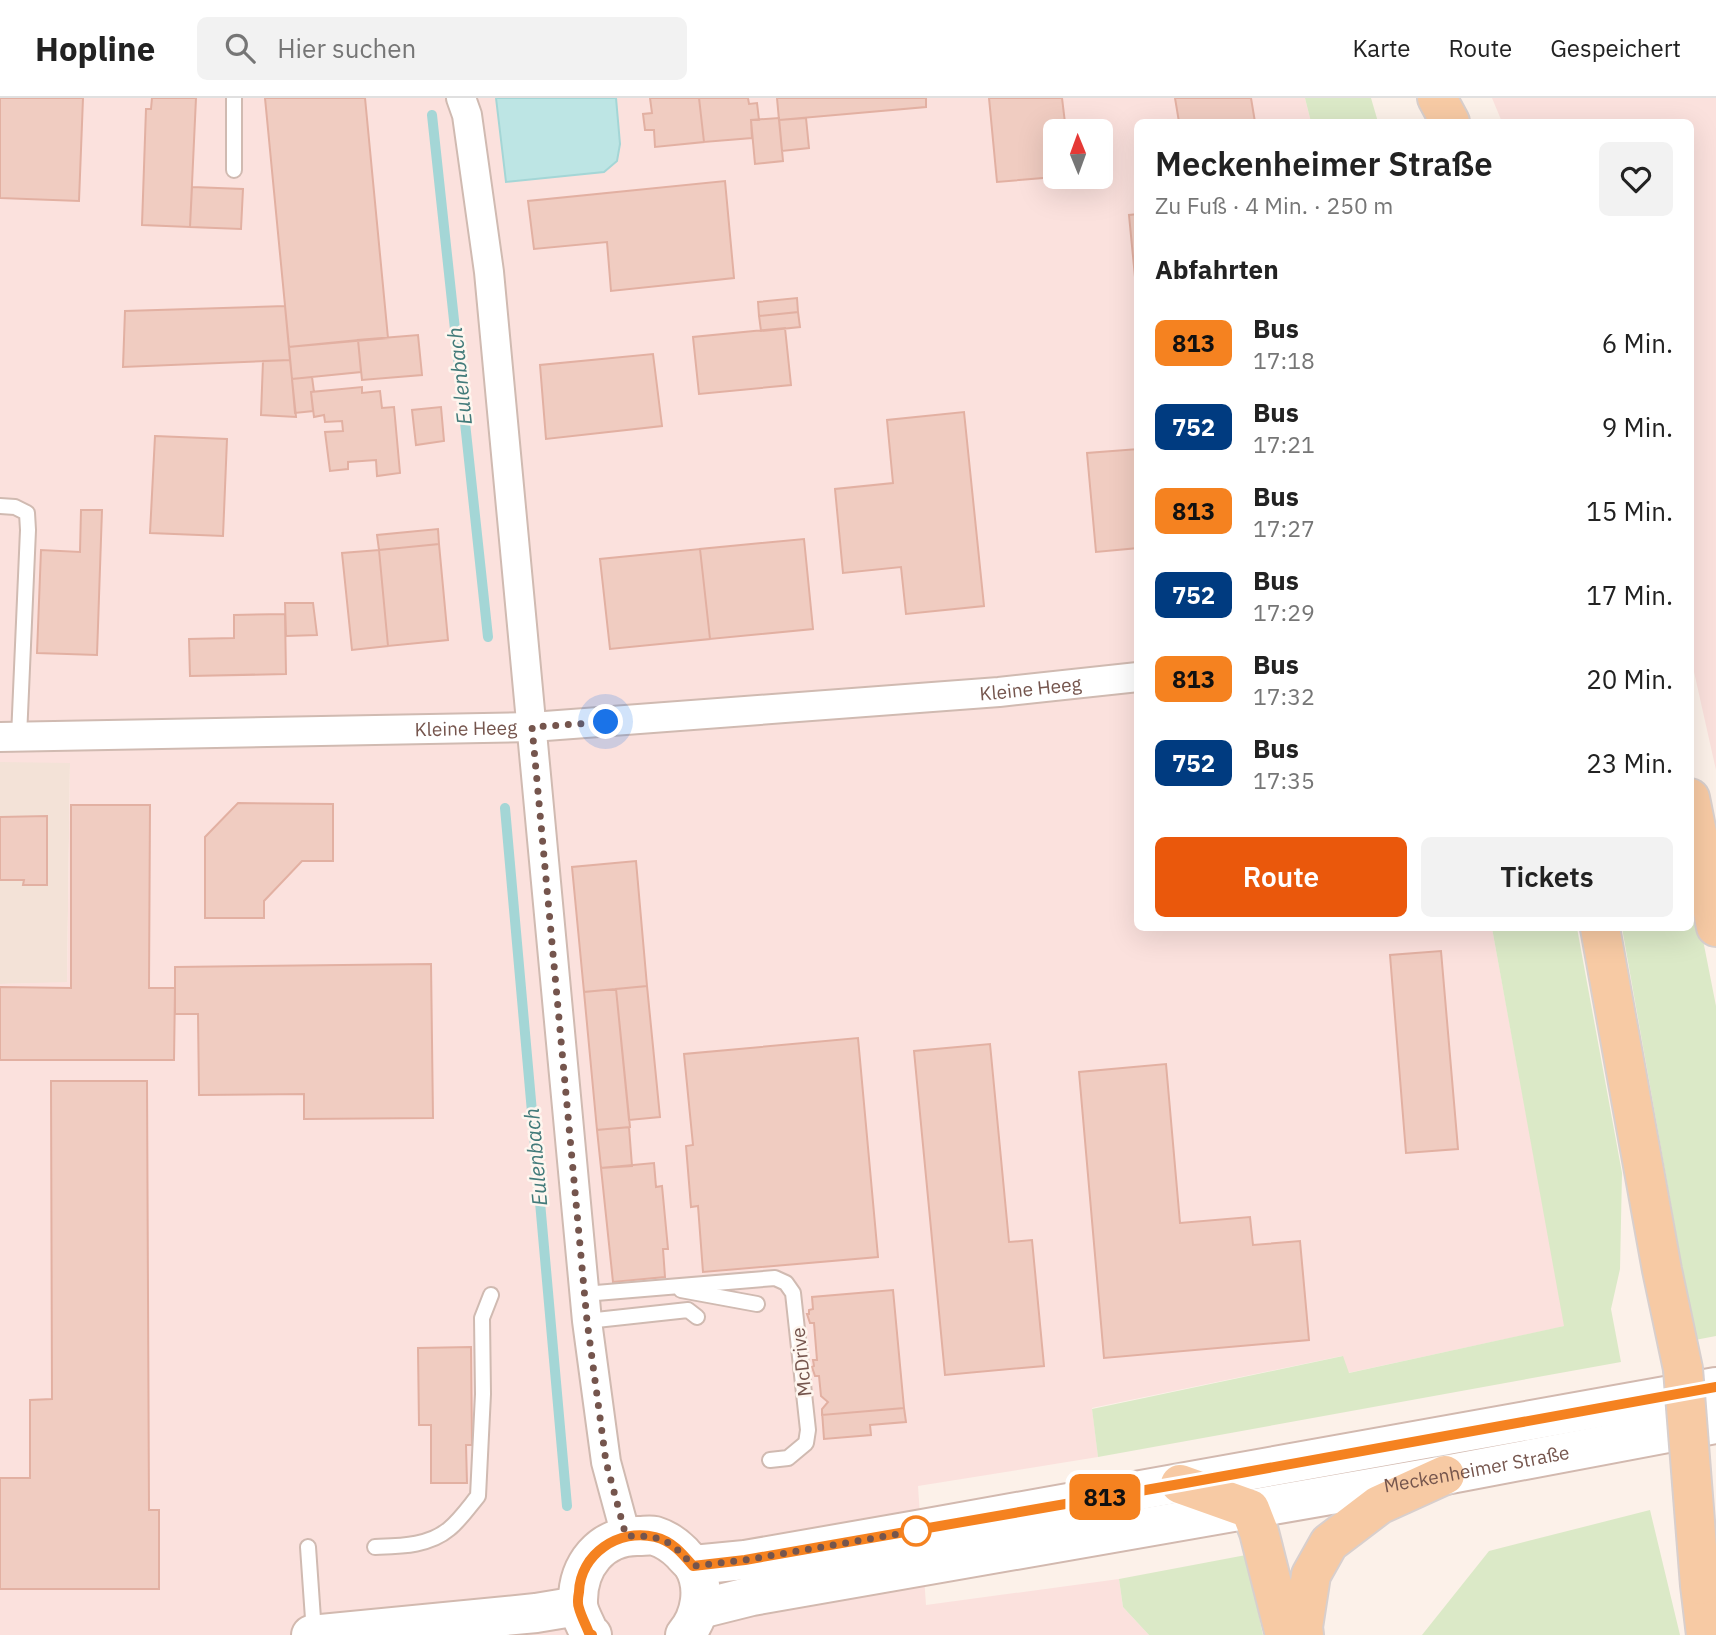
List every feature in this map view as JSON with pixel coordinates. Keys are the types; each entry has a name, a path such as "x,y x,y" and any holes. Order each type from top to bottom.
{"main road":[{"path":"1413,98 1419,119"},
{"path":"1437,98 1448,119"},
{"path":"1694,818 1716,928"},
{"path":"1601,931 1662,1270 1716,1528"},
{"path":"1683,1369 1706,1635"},
{"name":"Meckenheimer Straße","path":"692,1622 700,1586 693,1566 745,1560 1180,1484 1716,1387"},
{"name":"Meckenheimer Straße","path":"692,1622 752,1596 1445,1475 1716,1424"},
{"path":"1304,1635 1311,1575 1329,1542 1379,1505 1445,1475"},
{"path":"1180,1484 1250,1509 1259,1532 1285,1635"},
{"path":"313,1635 536,1613 585,1620 579,1581 586,1565 603,1546 626,1536 655,1536 676,1546 693,1566"}],"street":[{"path":"461,98 467,115 489,272 585,1307 606,1462 626,1536"},
{"name":"Kleine Heeg","path":"9,737 532,727 999,692 1134,677"}],"lane":[{"path":"234,98 234,170"},
{"path":"0,506 15,507 27,513 28,521 9,737"},
{"name":"McDrive","path":"666,1287 775,1278 786,1283 793,1293 808,1430 806,1443 788,1458 769,1460"},
{"path":"585,1307 666,1287 757,1304"},
{"path":"375,1547 407,1545 432,1539 449,1529 478,1496 482,1318 491,1295"},
{"path":"585,1307 688,1310 697,1317"},
{"path":"308,1547 313,1635"}],"shaded area":[{"path":"0,98 1305,98 1310,119 1134,119 1134,931 1493,931 1565,1326 1348,1373 1342,1356 1092,1408 1098,1457 918,1486 926,1605 1119,1579 1123,1607 1149,1635 0,1635 0,984 67,982 70,763 0,762"},
{"path":"1492,98 1716,98 1716,770 1694,672 1694,119 1501,119"},
{"path":"0,762 70,762 67,983 0,984"}],"green space":[{"path":"1305,98 1371,98 1377,119 1310,119"},
{"path":"1694,894 1716,1006 1716,1336 1695,1340 1623,931 1694,931"},
{"path":"1493,931 1578,931 1622,1173 1620,1269 1611,1309 1621,1362 1098,1457 1092,1409 1343,1356 1349,1373 1564,1326"},
{"path":"1650,1510 1680,1635 1422,1635 1489,1551"},
{"path":"1246,1555 1263,1635 1149,1635 1123,1607 1119,1579"}],"water":[{"path":"496,98 616,98 620,144 617,161 604,172 506,182"}],"building":[{"path":"0,98 83,98 79,201 0,198"},
{"path":"152,98 196,98 190,227 142,225 146,109 151,109"},
{"path":"265,98 365,98 388,338 289,347"},
{"path":"650,98 699,98 704,142 655,147 654,130 645,130 643,114 652,113"},
{"path":"699,98 748,98 749,104 757,103 759,120 751,120 752,138 704,142"},
{"path":"777,98 926,98 926,107 779,120"},
{"path":"989,98 1062,98 1065,119 1043,119 1043,178 997,182"},
{"path":"1175,98 1251,98 1254,119 1178,119"},
{"path":"779,118 783,161 755,164 751,120"},
{"path":"806,118 809,148 782,151 779,120"},
{"path":"725,181 734,278 611,291 607,242 534,249 528,201"},
{"path":"192,187 243,189 241,229 190,227"},
{"path":"1134,214 1134,267 1129,215"},
{"path":"797,298 798,312 759,316 758,302"},
{"path":"285,306 290,360 123,367 125,311"},
{"path":"798,312 800,327 761,331 759,316"},
{"path":"785,328 791,385 699,394 693,337"},
{"path":"418,335 422,375 362,380 358,340"},
{"path":"358,340 361,372 292,379 289,347"},
{"path":"653,354 662,426 546,439 540,365"},
{"path":"290,360 296,417 261,415 263,361"},
{"path":"312,377 313,411 295,413 292,379"},
{"path":"362,387 362,393 380,391 382,408 394,407 400,473 377,476 376,460 348,462 348,469 330,471 325,432 343,431 342,421 325,422 324,415 314,417 311,392"},
{"path":"441,407 444,441 416,445 412,410"},
{"path":"964,412 984,606 906,614 901,567 843,573 835,489 893,483 887,420"},
{"path":"155,436 227,439 223,536 150,533"},
{"path":"1134,449 1134,548 1096,552 1087,453"},
{"path":"81,510 102,510 97,655 37,653 41,550 80,552"},
{"path":"438,529 439,544 379,550 377,535"},
{"path":"804,539 813,629 710,639 700,549"},
{"path":"439,544 448,640 388,646 379,550"},
{"path":"700,549 710,639 610,649 600,559"},
{"path":"379,550 388,646 352,650 342,553"},
{"path":"285,603 313,603 317,635 286,636"},
{"path":"285,614 286,674 190,676 189,639 234,638 234,615"},
{"path":"238,803 333,804 333,861 302,861 264,901 264,918 205,918 205,837"},
{"path":"71,805 150,805 149,988 175,988 174,1060 0,1060 0,987 71,988"},
{"path":"47,816 47,885 23,885 24,880 0,880 0,817"},
{"path":"636,861 647,986 584,992 572,867"},
{"path":"1441,951 1458,1149 1406,1153 1390,955"},
{"path":"431,964 433,1118 304,1119 304,1094 199,1095 198,1014 175,1014 175,967"},
{"path":"647,986 660,1117 629,1120 616,989"},
{"path":"616,989 630,1127 597,1130 584,992"},
{"path":"858,1038 878,1257 703,1272 698,1206 691,1207 686,1146 693,1145 684,1054"},
{"path":"990,1044 1009,1242 1032,1240 1044,1366 945,1375 914,1051"},
{"path":"1166,1064 1180,1223 1250,1217 1253,1245 1300,1241 1309,1340 1104,1358 1079,1072"},
{"path":"51,1081 147,1081 149,1510 159,1510 159,1589 0,1589 0,1478 30,1478 30,1400 52,1399"},
{"path":"629,1127 632,1166 601,1168 597,1130"},
{"path":"654,1163 656,1187 662,1186 668,1249 663,1249 665,1277 613,1282 601,1168"},
{"path":"893,1290 904,1408 822,1415 822,1409 828,1402 821,1396 819,1376 815,1376 812,1367 813,1360 817,1360 814,1323 810,1323 807,1314 813,1309 812,1297"},
{"path":"471,1347 472,1445 466,1445 467,1483 431,1483 431,1425 419,1425 418,1348"},
{"path":"904,1408 906,1422 870,1425 871,1435 824,1439 822,1415"}],"waterway":[{"name":"Eulenbach","path":"432,115 488,637"},
{"name":"Eulenbach","path":"505,808 567,1506"}],"bus line":[{"name":"813","path":"592,1635 578,1606 579,1581 586,1565 603,1546 626,1536 655,1536 676,1546 693,1566 745,1560 1716,1387"}],"route":[{"path":"606,722 532,727 587,1321 606,1462 626,1536 655,1536 676,1546 693,1566 745,1560 916,1531"}]}
